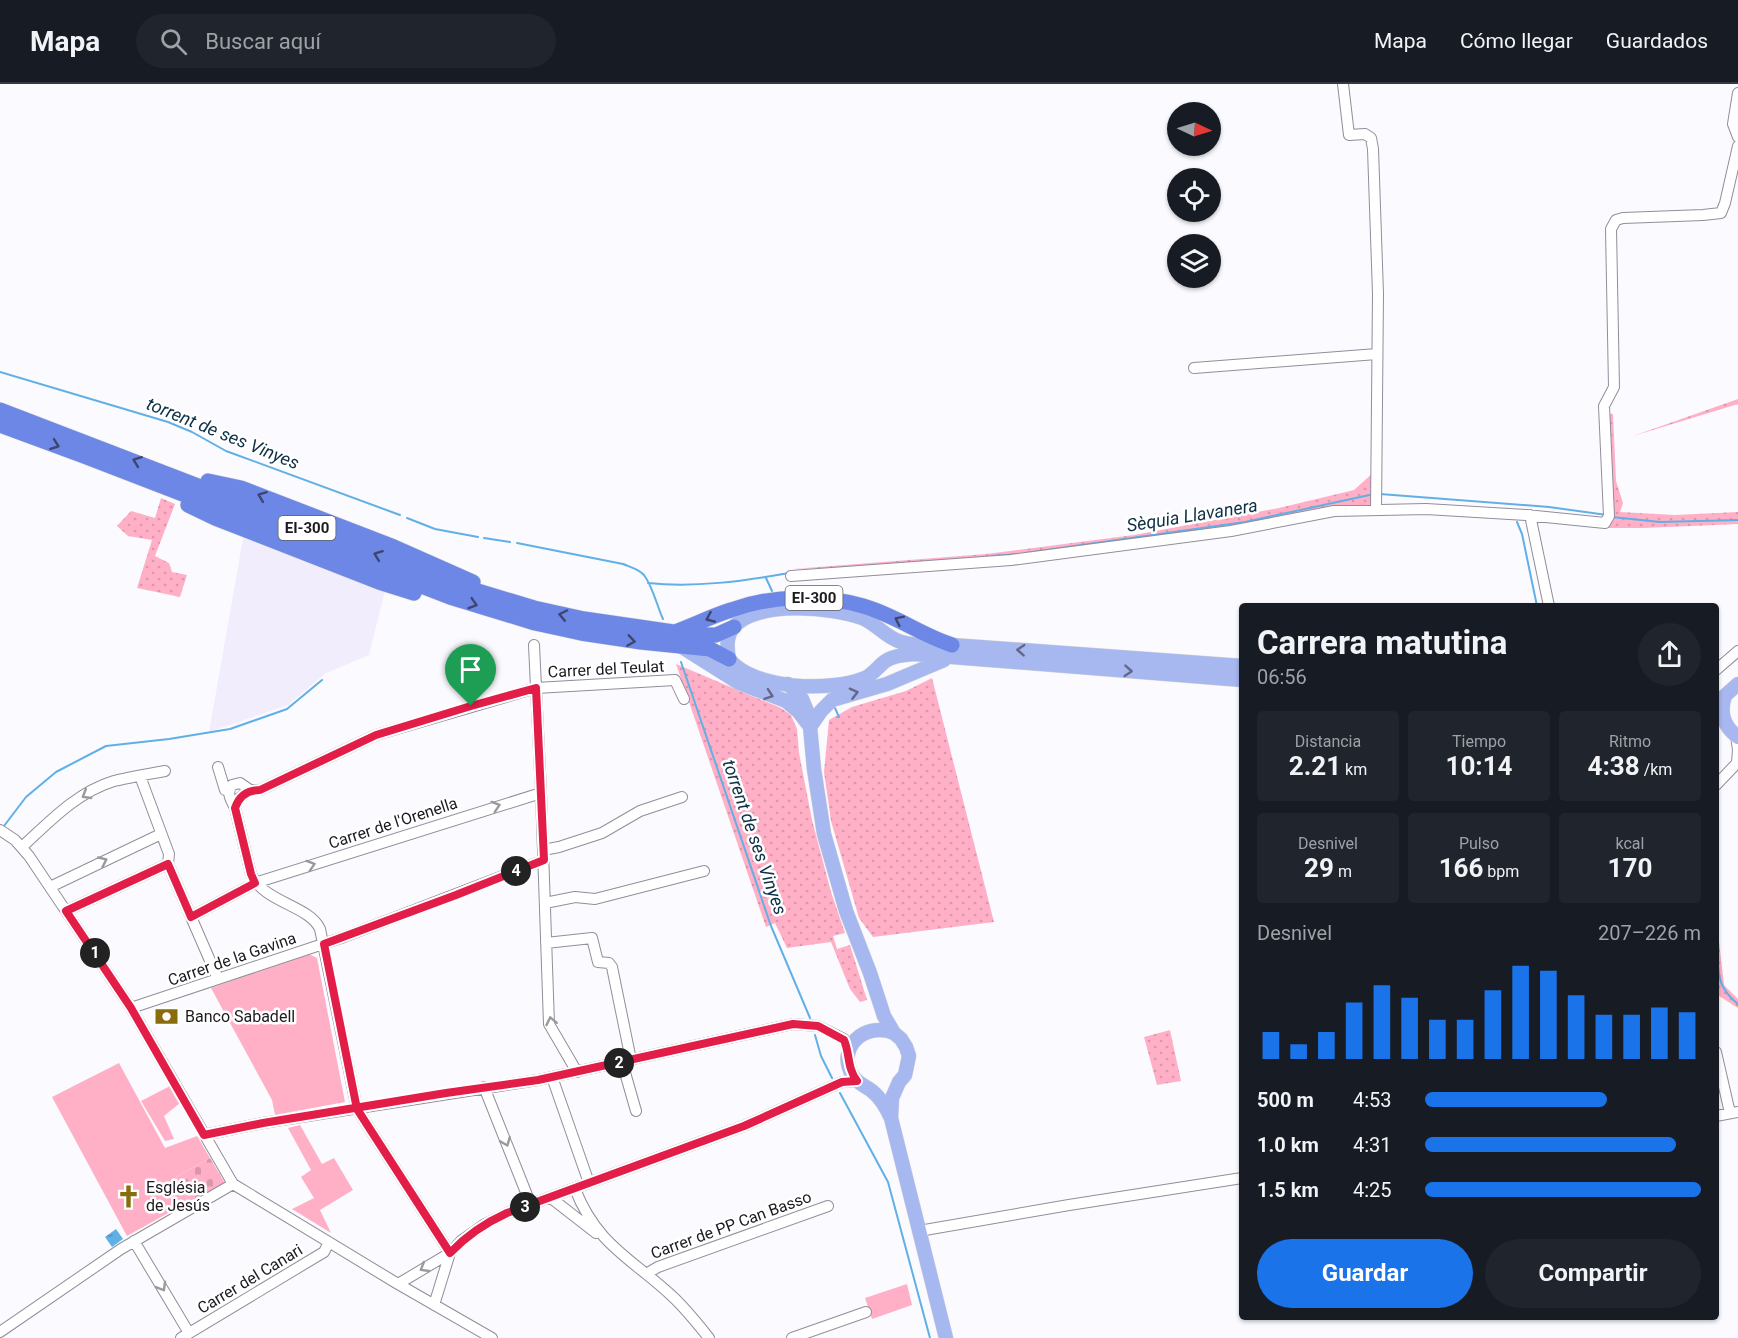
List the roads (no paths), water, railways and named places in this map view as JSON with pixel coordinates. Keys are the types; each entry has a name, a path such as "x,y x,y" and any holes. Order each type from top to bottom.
{"highway":[{"name":"EI-300","path":"0,410 390,560 496,597 584,619 673,632 706,636 716,635 734,627"},
{"name":"EI-300","path":"0,425 450,597 535,623 581,633 710,649 729,659"},
{"name":"EI-300","path":"673,632 748,604 813,598 862,606 890,616 952,651"}],"main road":[{"name":"EI-300","path":"734,627 741,621 760,614 784,610 834,611 855,615 872,622 883,633 900,642 952,651 1239,680"},
{"path":"729,659 729,634 734,627"},
{"path":"883,633 886,648 883,663"},
{"path":"682,647 739,683 786,701 798,711 810,727"},
{"path":"810,727 832,700 887,684 937,661 952,651"},
{"name":"EI-300","path":"729,659 744,673 765,680 788,684 834,685 871,675 892,658 952,651 1239,666"},
{"path":"788,684 802,699 809,716 814,770 824,834 837,883 870,973 879,1005 894,1033 906,1047 909,1056 909,1066 899,1082 890,1088 870,1089"},
{"path":"1729,731 1722,712 1721,699 1738,684"},
{"path":"810,727 815,705 819,698 834,685"},
{"path":"879,1005 877,1016 847,1053 857,1081 870,1089 885,1106 891,1118 946,1338"},
{"path":"864,1033 877,1029 894,1033"},
{"path":"891,1118 892,1098 899,1082"}],"street":[{"path":"1343,84 1349,135 1365,134 1371,138 1373,149 1378,294 1376,510"},
{"path":"1738,93 1732,124 1738,137"},
{"path":"791,576 1011,560 1220,533 1334,511 1426,509 1530,515 1605,523 1609,516 1604,406 1614,387 1611,229 1616,220 1623,218 1703,216 1721,213 1738,146"},
{"path":"1194,368 1377,354"},
{"path":"1530,515 1548,603"},
{"path":"534,645 549,1024 577,1072"},
{"path":"1719,667 1738,651"},
{"name":"Carrer del Teulat","path":"229,791 232,784 240,783 250,790 260,790 376,735 536,688 675,680 684,699"},
{"path":"1719,782 1738,762 1729,731"},
{"path":"218,767 225,790 229,791 235,808 255,883 314,920 320,929 357,1109 450,1253 434,1305"},
{"path":"22,847 60,811 88,792 112,782 165,771"},
{"path":"140,776 169,854 168,864 218,979"},
{"path":"235,808 237,800 250,790"},
{"name":"Carrer de l'Orenella","path":"191,917 255,883 541,793"},
{"name":"Carrer de la Gavina","path":"131,1008 324,944 456,895 559,847 602,833 640,811 682,797"},
{"path":"0,830 22,847 122,994 233,1184 492,1338"},
{"path":"50,887 161,834"},
{"path":"66,911 168,864"},
{"path":"545,903 575,897 595,899 704,871"},
{"path":"546,943 592,938 598,962 609,963 612,967 636,1112"},
{"path":"204,1135 263,1123 552,1077 793,1024 818,1026 847,1053 842,1082"},
{"path":"1719,1062 1734,1113 1719,1116"},
{"path":"552,1077 589,1183"},
{"path":"398,1284 450,1253 461,1241 484,1224 507,1213 744,1126 842,1082 857,1081"},
{"path":"484,1087 531,1205"},
{"path":"919,1231 1239,1178"},
{"path":"0,1332 134,1241 233,1184"},
{"path":"575,1189 592,1223 604,1239"},
{"path":"551,1198 673,1296 709,1338"},
{"name":"Carrer de PP Can Basso","path":"646,1274 658,1267 828,1206"},
{"path":"134,1241 185,1336"},
{"name":"Carrer del Canari","path":"185,1336 324,1252 329,1242"},
{"path":"792,1338 866,1312"}],"water":[{"path":"116,1229 123,1239 112,1247 105,1237"}],"waterway":[{"name":"torrent de ses Vinyes","path":"0,372 168,422 226,451 400,515"},
{"name":"Sèquia Llavanera","path":"1025,553 1245,522 1374,494"},
{"name":"Sèquia Llavanera","path":"1380,494 1549,507 1607,515"},
{"name":"Sèquia Llavanera","path":"1612,517 1660,522 1738,520"},
{"name":"torrent de ses Vinyes","path":"407,518 435,529 478,537"},
{"path":"1517,522 1522,534 1536,603"},
{"name":"torrent de ses Vinyes","path":"484,538 510,542"},
{"name":"torrent de ses Vinyes","path":"517,543 623,564 637,570 647,580 663,619"},
{"name":"Sèquia Llavanera","path":"992,556 1019,554"},
{"name":"Sèquia Llavanera","path":"648,583 683,585 719,583 789,573"},
{"path":"766,578 772,591"},
{"name":"torrent de ses Vinyes","path":"681,662 771,926 810,1018"},
{"path":"4,826 26,797 56,772 106,746 230,729 287,709 322,680"},
{"path":"835,708 839,717"},
{"path":"1719,974 1722,985 1738,1004"},
{"name":"torrent de ses Vinyes","path":"815,1035 821,1056 832,1078"},
{"name":"torrent de ses Vinyes","path":"840,1093 888,1182 930,1338"}],"place":[{"name":"Banco Sabadell","path":"167,1016"},
{"name":"Església de Jesús","path":"128,1196"}]}
